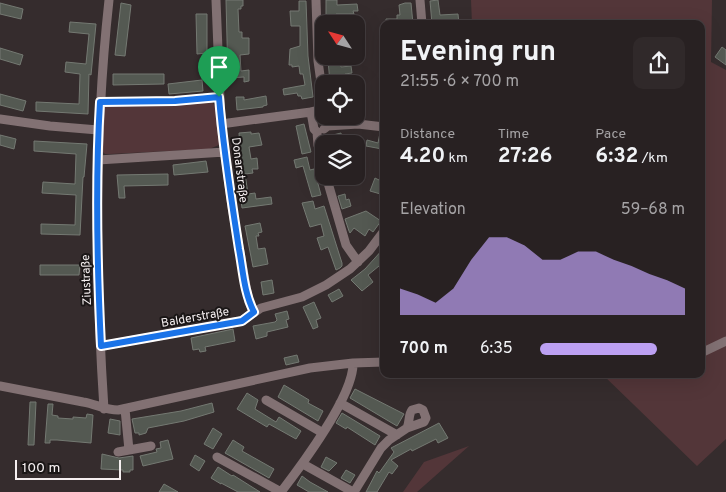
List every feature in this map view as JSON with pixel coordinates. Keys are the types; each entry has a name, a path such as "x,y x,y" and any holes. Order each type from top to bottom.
{"street":[{"name":"Ziustraße","path":"104,409 97,246 98,130 109,0"},
{"name":"Donarstraße","path":"216,0 221,124 232,208 249,302 254,312"},
{"path":"316,0 317,52 320,75"},
{"path":"420,0 422,20"},
{"path":"100,102 175,101 219,97"},
{"path":"221,124 315,111"},
{"path":"310,112 317,135"},
{"path":"0,119 98,130"},
{"path":"317,132 328,126 358,124 380,127"},
{"path":"98,160 225,152"},
{"path":"329,185 346,245 358,262"},
{"name":"Balderstraße","path":"101,346 242,321 261,308 294,299 314,291 339,276 358,262 380,236"},
{"path":"705,351 726,341"},
{"path":"0,386 95,404 104,409 125,409 310,368 380,362"},
{"path":"217,457 281,492 323,433 340,403 352,379 353,363"},
{"path":"266,400 323,433"},
{"path":"340,403 397,435"},
{"path":"125,409 129,450"},
{"path":"302,464 353,492 381,448 407,428"},
{"path":"118,452 151,446"}],"shaded area":[{"path":"471,0 712,0 711,62 726,70 726,338 705,348 705,20 472,20"},
{"path":"211,101 216,107 219,145 209,149 110,154 105,154 102,151 104,107 106,106"},
{"path":"726,343 726,439 697,466 606,378 705,378 705,351"},
{"path":"469,446 417,492 403,492 424,462"}],"building":[{"path":"226,0 243,0 243,6 241,6 241,9 238,9 239,32 242,32 242,38 249,38 249,54 240,55 241,71 249,70 249,81 244,82 244,77 228,78"},
{"path":"326,0 337,0 337,5 357,4 358,11 353,11 354,14 326,15"},
{"path":"438,0 440,15 458,14 459,20 432,20 430,1"},
{"path":"299,1 306,1 308,56 313,97 302,99 297,93 284,95 283,89 305,85 299,66 292,67 292,65 289,65 290,49 300,46 300,26 291,26 290,11 299,11"},
{"path":"0,3 23,9 21,19 0,14"},
{"path":"121,3 131,5 125,56 115,55"},
{"path":"411,3 413,20 386,20 397,19 397,15 400,15 399,5"},
{"path":"196,14 207,14 207,53 197,54"},
{"path":"70,22 96,24 91,75 89,74 88,114 36,111 36,102 79,104 80,74 65,72 66,62 86,64 89,34 69,32"},
{"path":"722,47 726,50 726,65 715,57"},
{"path":"0,48 23,55 20,65 0,59"},
{"path":"328,65 351,66 352,73 329,75"},
{"path":"113,74 164,74 164,84 113,85"},
{"path":"202,80 203,91 169,94 168,84"},
{"path":"0,94 26,101 23,111 0,105"},
{"path":"266,96 267,105 263,107 237,110 236,97 244,97 244,100"},
{"path":"304,124 311,152 302,154 296,126"},
{"path":"251,132 251,134 259,133 262,145 249,147 251,159 257,158 258,169 252,169 253,173 245,174 248,194 255,193 256,199 271,197 272,204 242,208 234,150 240,149 239,133"},
{"path":"380,133 380,149 366,146 367,140 378,143"},
{"path":"0,135 16,139 14,149 0,145"},
{"path":"34,141 87,144 80,235 41,234 41,224 75,225 76,195 42,193 43,182 75,184 76,154 34,151"},
{"path":"307,157 310,170 314,169 315,185 318,185 321,195 312,197 303,166 296,168 294,160"},
{"path":"206,161 208,172 174,175 173,165"},
{"path":"168,174 168,185 124,186 125,198 119,198 117,175"},
{"path":"375,178 379,180 380,178 380,194 370,191"},
{"path":"345,194 346,200 349,199 351,206 342,209 338,196"},
{"path":"313,201 315,209 324,206 342,263 342,266 336,270 328,247 321,250 317,238 324,236 321,224 310,227 302,203"},
{"path":"366,211 380,220 380,222 373,232 369,229 365,236 354,228 350,233 345,219"},
{"path":"260,223 262,232 258,233 259,236 256,236 258,249 265,248 268,264 253,267 245,226"},
{"path":"380,252 380,267 368,275 373,282 362,291 351,280 365,269"},
{"path":"40,265 80,265 79,275 40,275"},
{"path":"272,280 274,293 263,295 261,282"},
{"path":"339,289 343,296 332,302 328,295"},
{"path":"314,302 321,318 316,320 318,327 313,329 303,307"},
{"path":"287,311 289,319 286,320 288,327 267,332 267,336 256,339 253,326 275,322 277,320 275,314"},
{"path":"233,329 235,341 205,347 206,351 193,350 191,338"},
{"path":"297,355 299,362 286,365 284,358"},
{"path":"284,385 309,400 308,403 323,411 318,421 278,397"},
{"path":"355,389 404,414 397,426 350,398"},
{"path":"247,393 258,400 255,409 276,422 279,417 301,431 296,439 269,424 267,427 237,409"},
{"path":"30,402 36,402 34,445 28,445"},
{"path":"212,403 214,412 184,421 148,428 146,433 139,435 139,433 135,433 132,419 181,411"},
{"path":"48,404 53,404 52,415 58,416 58,418 86,418 87,414 93,415 91,443 50,440 50,443 45,443"},
{"path":"342,413 380,436 375,445 347,427 346,429 336,423"},
{"path":"110,419 120,421 120,435 108,433"},
{"path":"439,423 448,438 438,443 436,439 412,451 411,449 391,460 398,466 392,474 389,472 377,492 366,492 377,471 379,473 394,452 391,448"},
{"path":"213,428 222,434 213,449 204,444"},
{"path":"168,440 173,459 143,466 140,456 157,452 156,449 161,448 160,442"},
{"path":"233,440 244,447 242,451 274,469 269,478 225,453"},
{"path":"102,454 119,458 133,456 133,470 123,472 123,470 101,469"},
{"path":"195,455 205,461 199,471 190,465"},
{"path":"326,457 337,463 329,471 321,467"},
{"path":"218,467 260,492 238,492 221,484 211,478"},
{"path":"346,470 355,475 350,483 341,478"},
{"path":"302,476 328,492 309,492 297,485"},
{"path":"164,484 178,492 159,492"}],"route":[{"path":"219,97 232,208 249,302 254,312 242,321 101,346 97,246 100,102 175,101 219,97"}]}
